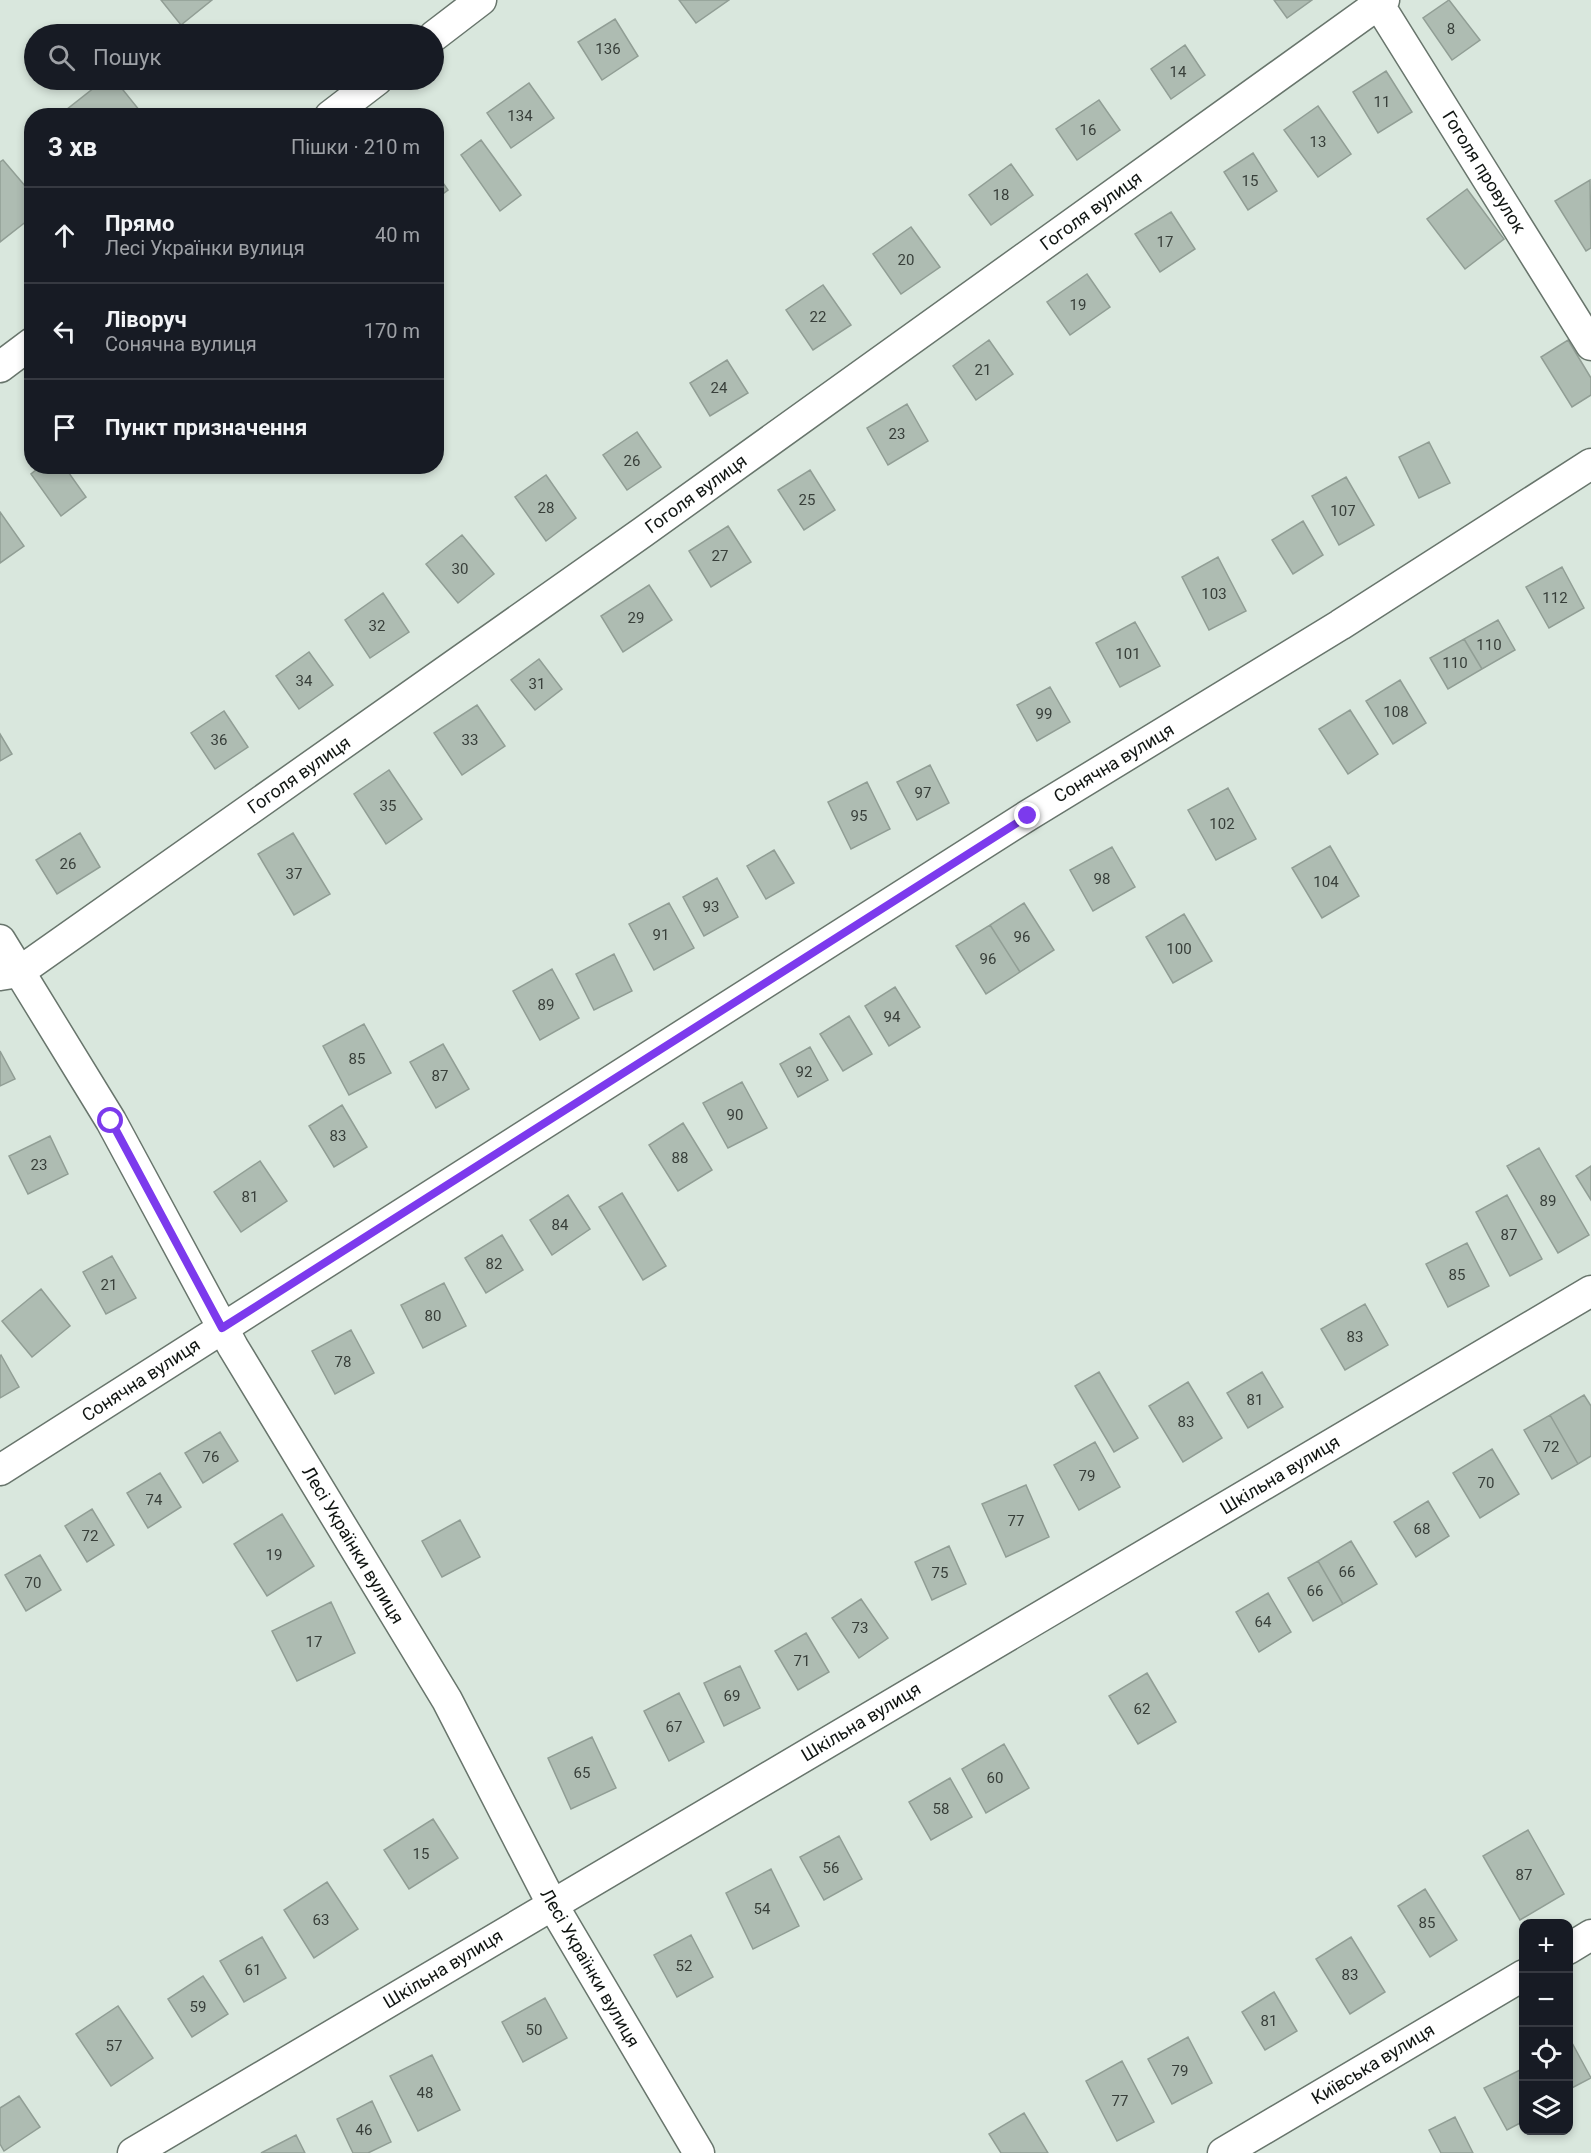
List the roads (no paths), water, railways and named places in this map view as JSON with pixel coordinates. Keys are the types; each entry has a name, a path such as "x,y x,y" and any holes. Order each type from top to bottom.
{"street":[{"path":"444,28 481,0"},
{"name":"Гоголя провулок","path":"1380,1 1591,345"},
{"name":"Гоголя вулиця","path":"10,974 643,532 1380,1"},
{"path":"340,108 364,90"},
{"path":"0,367 24,349"},
{"name":"Сонячна вулиця","path":"0,1470 1028,816 1340,625 1591,464"},
{"name":"Лесі Українки вулиця","path":"0,940 10,974 111,1121 222,1328 447,1700 552,1904 699,2153"},
{"name":"Шкільна вулиця","path":"133,2153 1591,1292"},
{"path":"1573,1946 1591,1935"},
{"name":"Київська вулиця","path":"1223,2153 1519,1978"}]}
